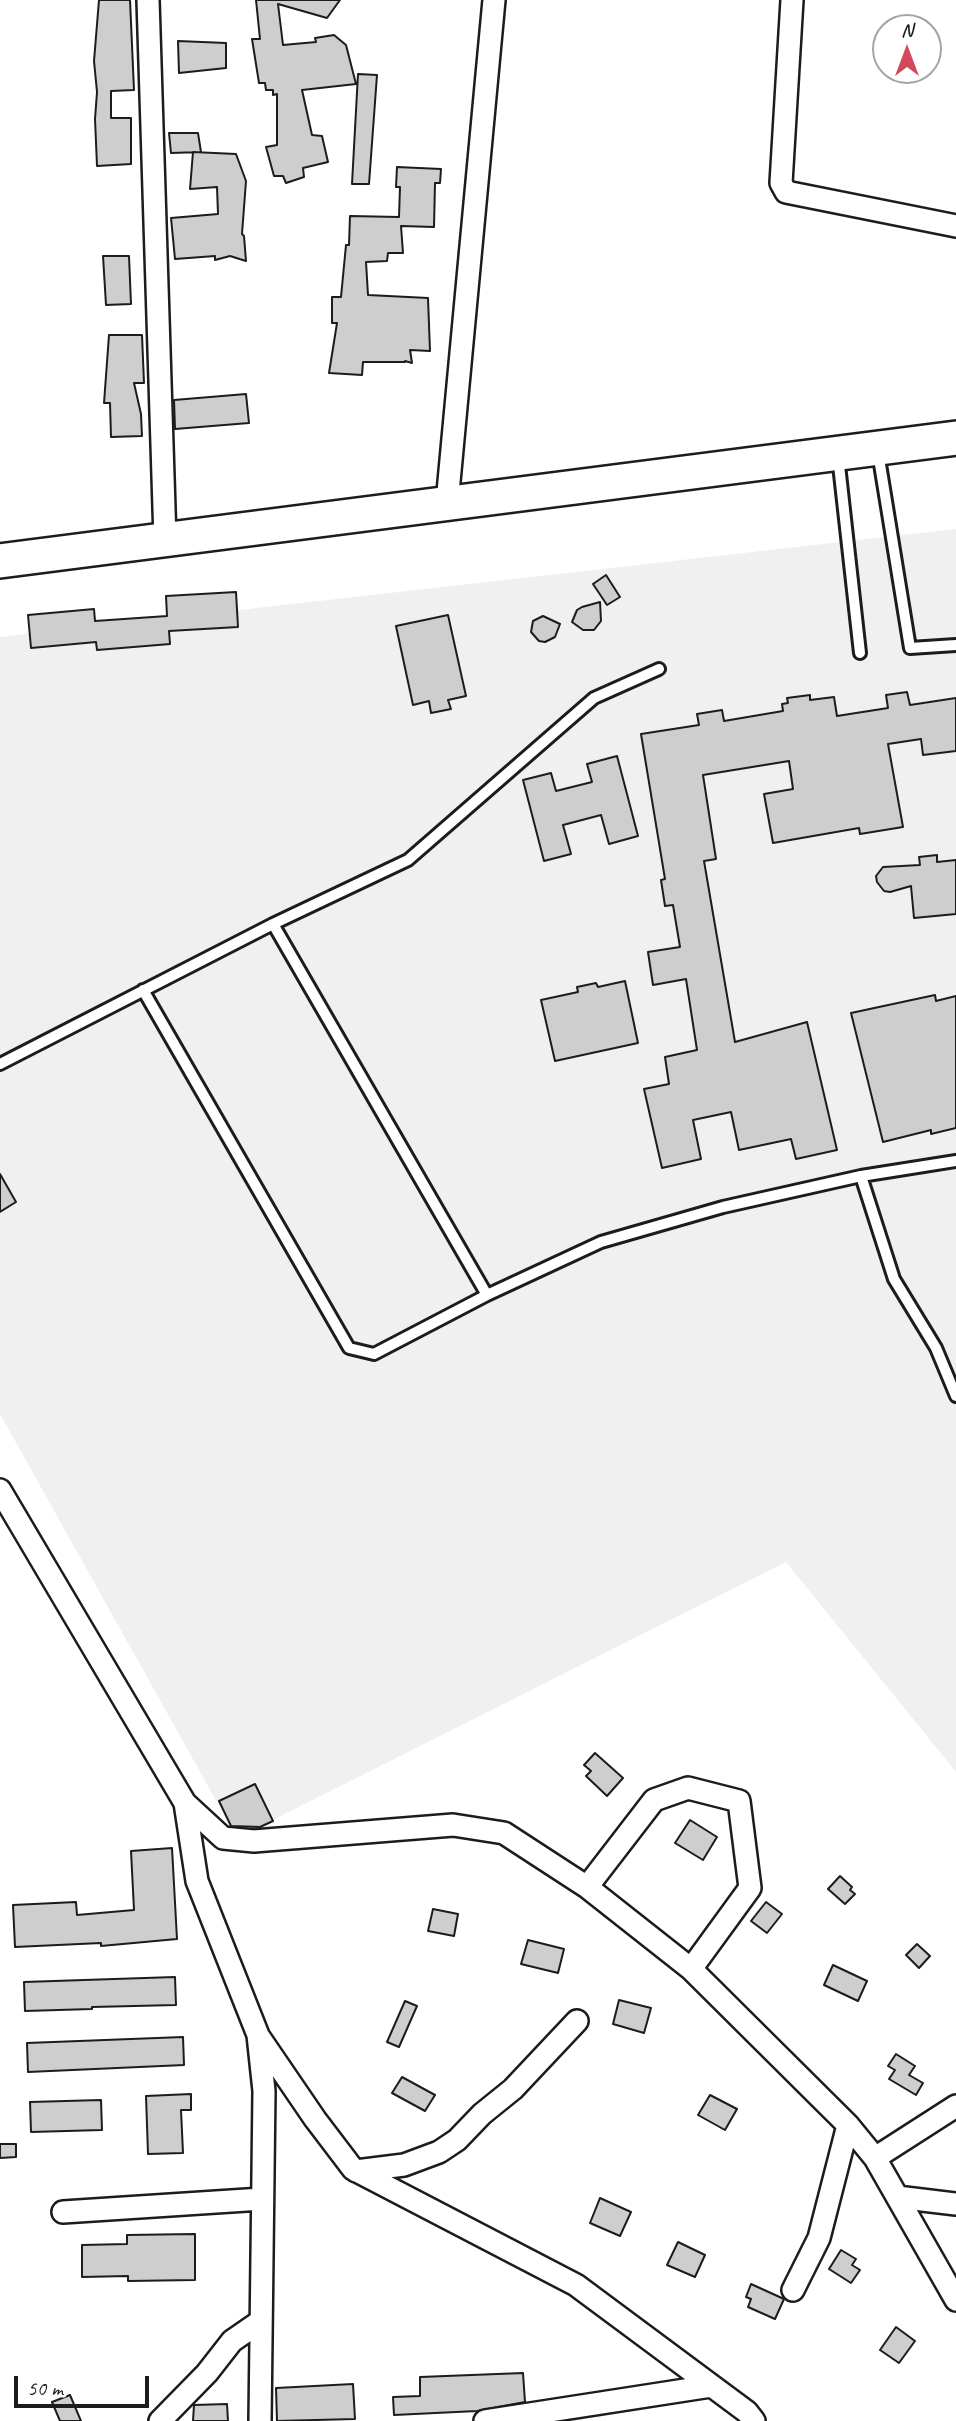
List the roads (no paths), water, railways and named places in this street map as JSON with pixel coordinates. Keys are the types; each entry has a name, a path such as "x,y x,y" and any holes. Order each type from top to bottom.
{"main road":[{"path":"0,561 956,438"}],"street":[{"path":"148,0 165,540"},
{"path":"447,503 494,0"},
{"path":"792,0 780,183 786,192 956,226"},
{"path":"0,1490 185,1803 223,1838 254,1841 453,1825 504,1833 587,1886 691,1969 848,2125 875,2158 956,2300"},
{"path":"587,1886 654,1800 688,1788 739,1801 750,1888 691,1969"},
{"path":"185,1803 197,1881 258,2035 315,2119 356,2171 576,2286 711,2386 749,2418"},
{"path":"356,2171 404,2165 426,2157 457,2140 482,2114 513,2090 578,2021"},
{"path":"258,2035 264,2091 260,2421"},
{"path":"875,2158 956,2106"},
{"path":"793,2290 819,2238 848,2125"},
{"path":"897,2197 956,2204"},
{"path":"63,2212 262,2199"},
{"path":"160,2421 207,2373 232,2341 261,2321"},
{"path":"485,2421 711,2386"}],"lane":[{"path":"878,448 910,649 956,645"},
{"path":"838,453 860,653"},
{"path":"0,1064 274,924 408,860 594,698 659,669"},
{"path":"274,924 486,1295"},
{"path":"143,990 349,1348 374,1354 486,1295 601,1242 723,1207 861,1176 956,1161"},
{"path":"861,1176 894,1279 936,1348 956,1396"}]}
